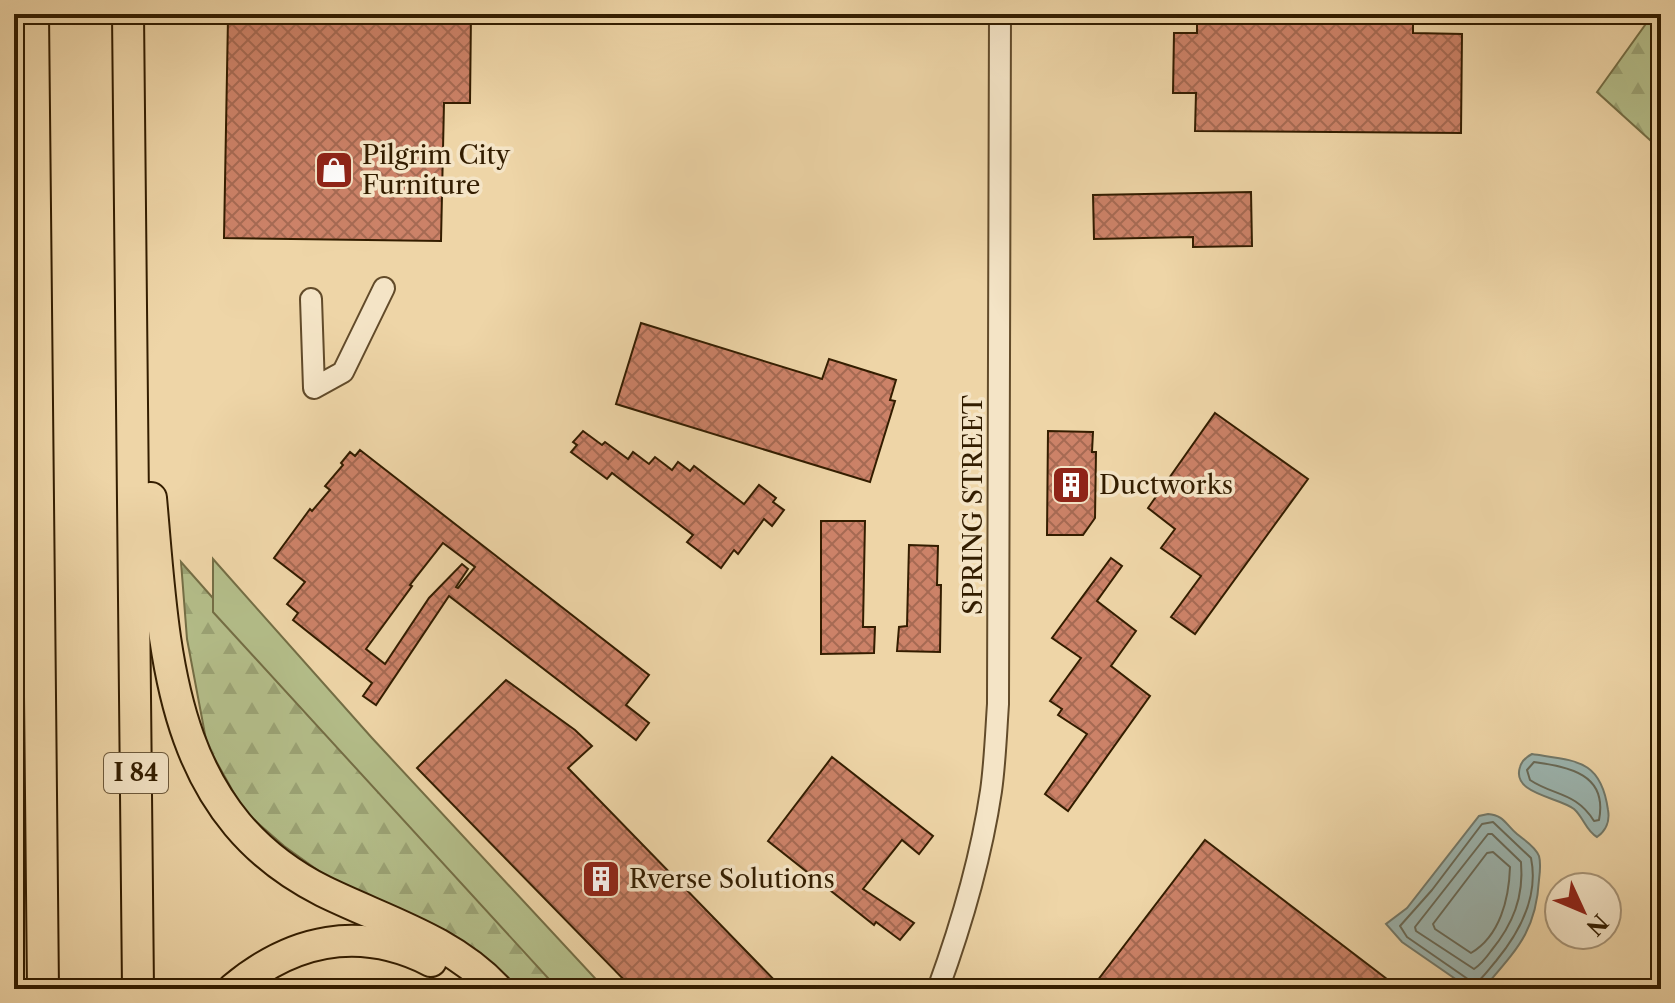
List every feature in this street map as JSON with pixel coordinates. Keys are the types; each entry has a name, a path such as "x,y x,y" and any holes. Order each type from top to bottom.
{"highway":[{"path":"33,14 43,989"},
{"name":"I 84","path":"128,14 130,240 139,443 134,557 138,989"},
{"path":"139,443 169,667 186,735 211,787 258,845 295,874 336,897 449,948 468,961 497,989"},
{"path":"233,989 275,959 301,948 355,941 399,947 439,965 471,989"}],"street":[{"name":"SPRING STREET","path":"938,989 966,903 986,818 998,704 1000,14"},
{"path":"311,299 314,388 343,372 384,288"}],"green space":[{"path":"1653,14 1661,14 1661,150 1597,92"},
{"path":"213,559 372,738 605,989 558,989 213,612"},
{"path":"181,562 559,989 507,989 330,879 284,846 244,811 207,745 187,639"}],"water":[{"path":"1532,754 1574,761 1592,772 1605,793 1608,810 1608,822 1600,835 1597,837 1593,834 1574,809 1538,794 1523,783 1519,776 1520,767 1524,759"},
{"path":"1488,814 1501,818 1535,849 1540,859 1540,874 1534,913 1522,939 1484,988 1470,989 1402,942 1386,924 1407,908 1479,816"}],"building":[{"name":"Pilgrim City Furniture","path":"237,14 471,14 470,103 444,103 441,241 224,238 228,18 237,18"},
{"path":"1197,14 1413,14 1413,33 1462,34 1461,133 1195,131 1196,93 1173,93 1174,33 1197,33"},
{"path":"1251,192 1252,246 1193,247 1193,237 1094,239 1093,195"},
{"path":"641,323 822,379 829,359 896,380 890,400 895,401 870,482 616,404"},
{"path":"1215,413 1308,479 1195,634 1171,617 1201,576 1161,548 1175,529 1148,508"},
{"path":"583,431 628,459 633,452 649,464 655,457 672,470 678,462 690,471 694,466 744,504 759,485 776,498 773,502 784,510 772,526 764,519 738,554 734,550 721,568 687,542 693,535 612,473 607,479 571,452 577,445 573,442"},
{"name":"Ductworks","path":"1048,431 1093,432 1092,452 1096,452 1095,518 1083,535 1047,535"},
{"path":"360,450 649,675 626,705 649,723 636,740 449,596 376,705 363,696 372,683 293,620 298,613 287,604 305,582 274,558 310,509 312,511 330,490 325,486 343,465 341,463 350,452 355,456","holes":["443,543 475,567 458,588 468,569 462,564 429,598 385,664 366,649"]},
{"path":"821,521 865,521 863,627 875,627 874,653 821,654"},
{"path":"909,545 938,546 940,652 897,651 899,627 907,626"},
{"path":"1111,558 1122,566 1097,601 1136,631 1111,666 1150,696 1068,811 1045,794 1087,734 1058,715 1062,709 1050,701 1081,658 1052,638"},
{"name":"Rverse Solutions","path":"506,680 592,746 568,768 783,989 633,989 417,768"},
{"path":"832,757 933,836 919,854 902,840 863,889 914,923 900,940 876,922 874,925 768,841"},
{"path":"1205,840 1400,989 1091,989"}],"place":[{"name":"Pilgrim City Furniture","path":"334,170"},
{"name":"Ductworks","path":"1071,485"},
{"name":"Rverse Solutions","path":"601,879"}]}
